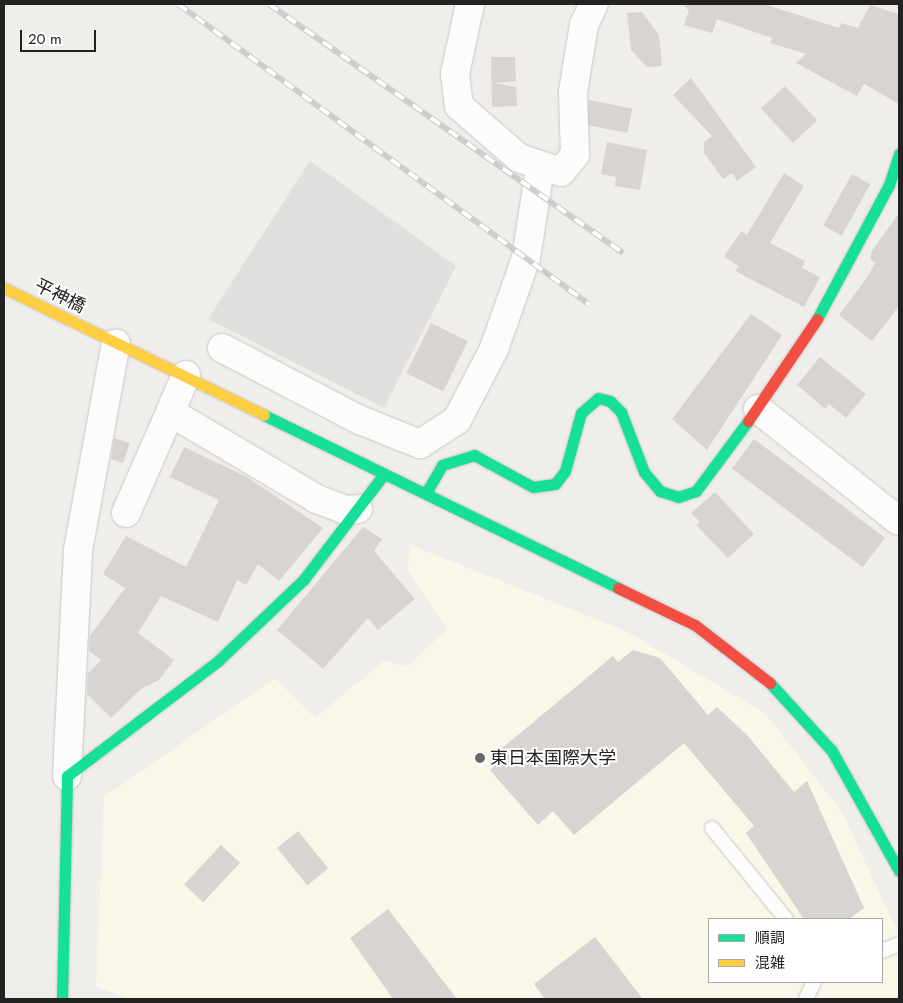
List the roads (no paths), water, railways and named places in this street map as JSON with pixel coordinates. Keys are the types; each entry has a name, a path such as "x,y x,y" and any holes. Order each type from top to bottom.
{"street":[{"path":"470,4 455,74 459,106 484,132 540,169 560,172 575,155 573,92 584,26 594,4"},
{"path":"426,493 442,465 474,455 533,487 555,484 565,471 581,413 598,398 610,401 621,412 644,472 660,491 678,497 696,491 758,410 802,347 894,189 899,154"},
{"path":"222,348 360,420 420,444 457,420 494,350 526,258 540,169"},
{"name":"平神橋","path":"4,288 186,375 384,474 695,625 749,662 792,703 832,751 899,871"},
{"path":"62,999 67,776 78,550 109,339"},
{"path":"126,513 186,375"},
{"path":"173,406 174,415 317,499 345,510 358,509"},
{"path":"758,410 899,521"},
{"path":"342,453 360,420"},
{"path":"67,776 218,661 304,579 384,474"}],"lane":[{"path":"712,828 785,918"},
{"path":"883,951 899,944"},
{"path":"806,999 814,983"}],"railway":[{"path":"178,4 589,304"},
{"path":"269,4 623,253"}],"place":[{"name":"東日本国際大学","path":"480,758"}]}
